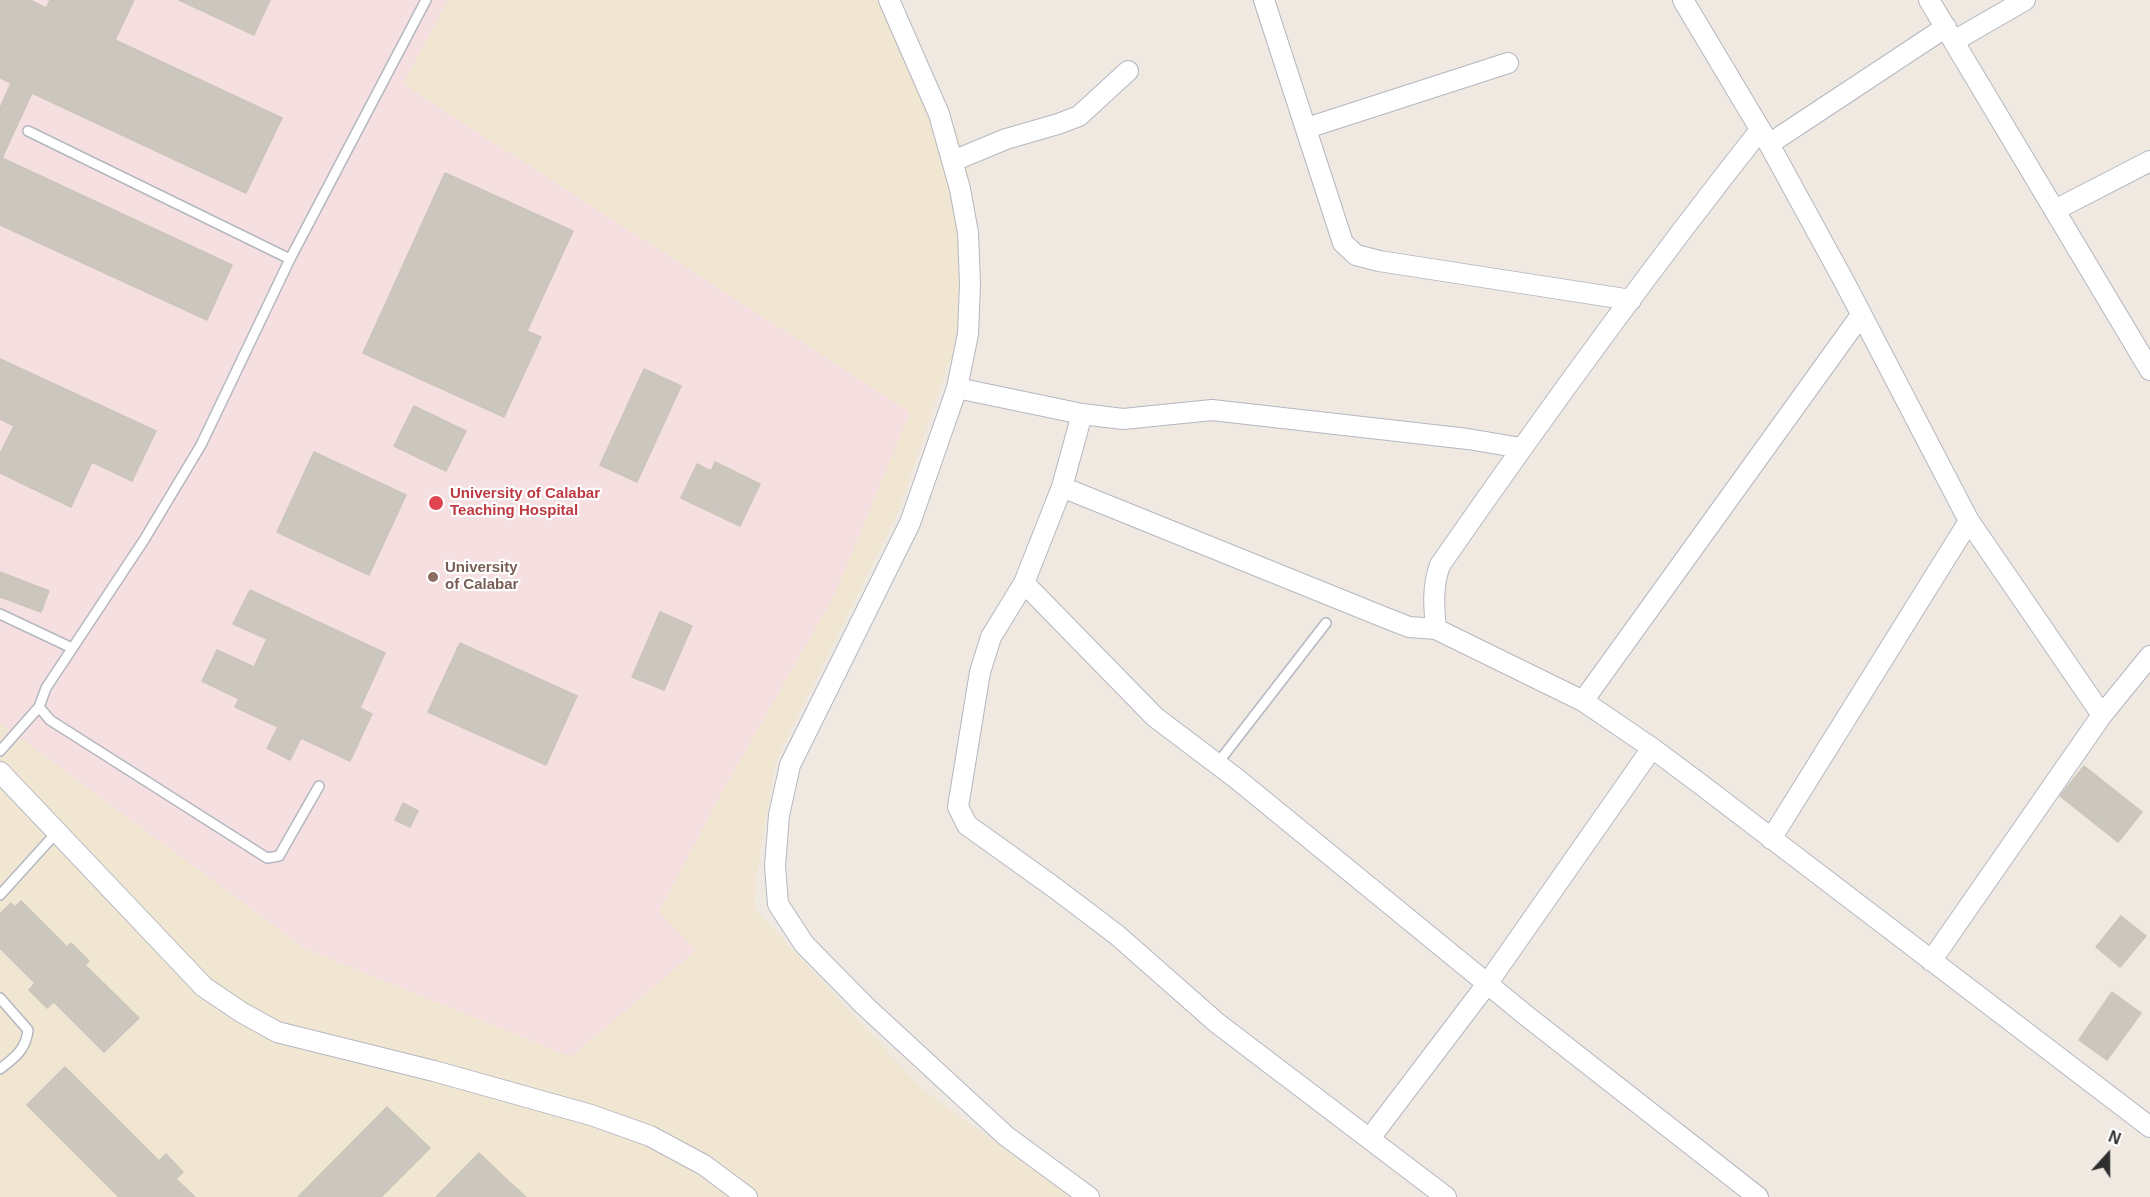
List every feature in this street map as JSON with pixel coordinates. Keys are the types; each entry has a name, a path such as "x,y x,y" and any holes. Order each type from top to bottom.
{"street":[{"path":"889,0 939,114 954,161 968,233 970,284 968,334 957,388 910,523 790,765 779,815 775,866 778,903 804,944 865,1006 1006,1137 1089,1197"},
{"path":"1264,0 1343,243 1356,255 1379,261 1631,300"},
{"path":"1683,0 1764,137 1970,521 2102,715"},
{"path":"1929,0 2147,359"},
{"path":"1436,629 1434,594 1435,580 1440,566 1521,448 1710,194 1764,137 1950,34 2025,0"},
{"path":"1307,128 1508,63"},
{"path":"954,161 1006,139 1080,116 1128,71"},
{"path":"2055,210 2150,161"},
{"path":"1583,701 1861,315"},
{"path":"957,388 1082,414 1123,419 1212,410 1468,439 1521,448"},
{"path":"1082,414 1062,487 1024,583 991,637 980,672 958,807 967,825 1099,921 1217,1023 1446,1197"},
{"path":"1062,487 1409,627 1436,629 1583,701 1652,748 2150,1127"},
{"path":"1771,839 1970,521"},
{"path":"1024,583 1155,717 1217,764 1487,984 1758,1197"},
{"path":"1931,961 2102,715 2150,656"},
{"path":"1370,1138 1487,984 1652,748"},
{"path":"0,772 204,987 241,1012 277,1032 434,1071 600,1118 650,1136 704,1165 747,1197"}],"lane":[{"path":"0,751 39,707 46,688 144,540 201,445 290,259 426,0"},
{"path":"28,131 290,259"},
{"path":"0,614 72,648"},
{"path":"1217,764 1326,623"},
{"path":"39,707 50,720 267,858 279,856 318,786"},
{"path":"0,895 57,832"},
{"path":"0,998 28,1030 27,1041 19,1054 0,1069"}],"shaded area":[{"name":"University of Calabar Teaching Hospital","path":"0,0 900,0 967,156 977,275 972,369 949,362 899,510 775,763 756,879 754,908 922,1089 1071,1197 0,1197"},
{"name":"University of Calabar Teaching Hospital","path":"0,0 448,0 403,84 910,412 835,594 722,792 659,912 696,951 571,1057 304,948 0,723"}],"building":[{"path":"0,0 30,0 46,8 50,0 134,0 115,40 282,118 246,193 32,93 2,158 232,265 207,320 0,225 0,108 11,83 0,78"},
{"path":"179,0 270,0 254,35"},
{"path":"445,173 573,231 527,331 541,337 504,417 363,353"},
{"path":"0,359 156,431 132,481 92,462 71,507 0,473 0,454 14,426 0,419"},
{"path":"644,369 681,386 637,482 600,465"},
{"path":"414,406 466,431 446,471 394,446"},
{"path":"314,452 406,495 369,575 277,532"},
{"path":"715,462 760,484 740,526 681,498 697,464 711,471"},
{"path":"0,572 49,591 41,612 0,597"},
{"path":"250,590 385,653 360,708 372,714 350,761 301,738 290,760 267,748 278,727 235,707 239,699 202,681 217,650 254,667 267,639 233,624"},
{"path":"660,612 692,626 664,690 632,677"},
{"path":"460,643 577,696 546,765 428,712"},
{"path":"2084,766 2142,812 2118,842 2060,796"},
{"path":"403,803 418,811 410,827 395,820"},
{"path":"21,901 67,947 71,943 89,961 85,965 139,1018 104,1052 54,1002 47,1008 29,990 35,983 0,948 0,914 11,903 15,907"},
{"path":"2121,916 2146,936 2120,967 2096,947"},
{"path":"2112,992 2141,1013 2107,1060 2079,1040"},
{"path":"65,1067 159,1161 166,1154 183,1172 176,1179 195,1197 119,1197 27,1105"},
{"path":"387,1107 430,1148 381,1197 298,1197"},
{"path":"479,1153 505,1178 526,1197 436,1197"}],"place":[{"name":"University of Calabar Teaching Hospital","path":"436,503"},
{"name":"University of Calabar","path":"433,577"}]}
